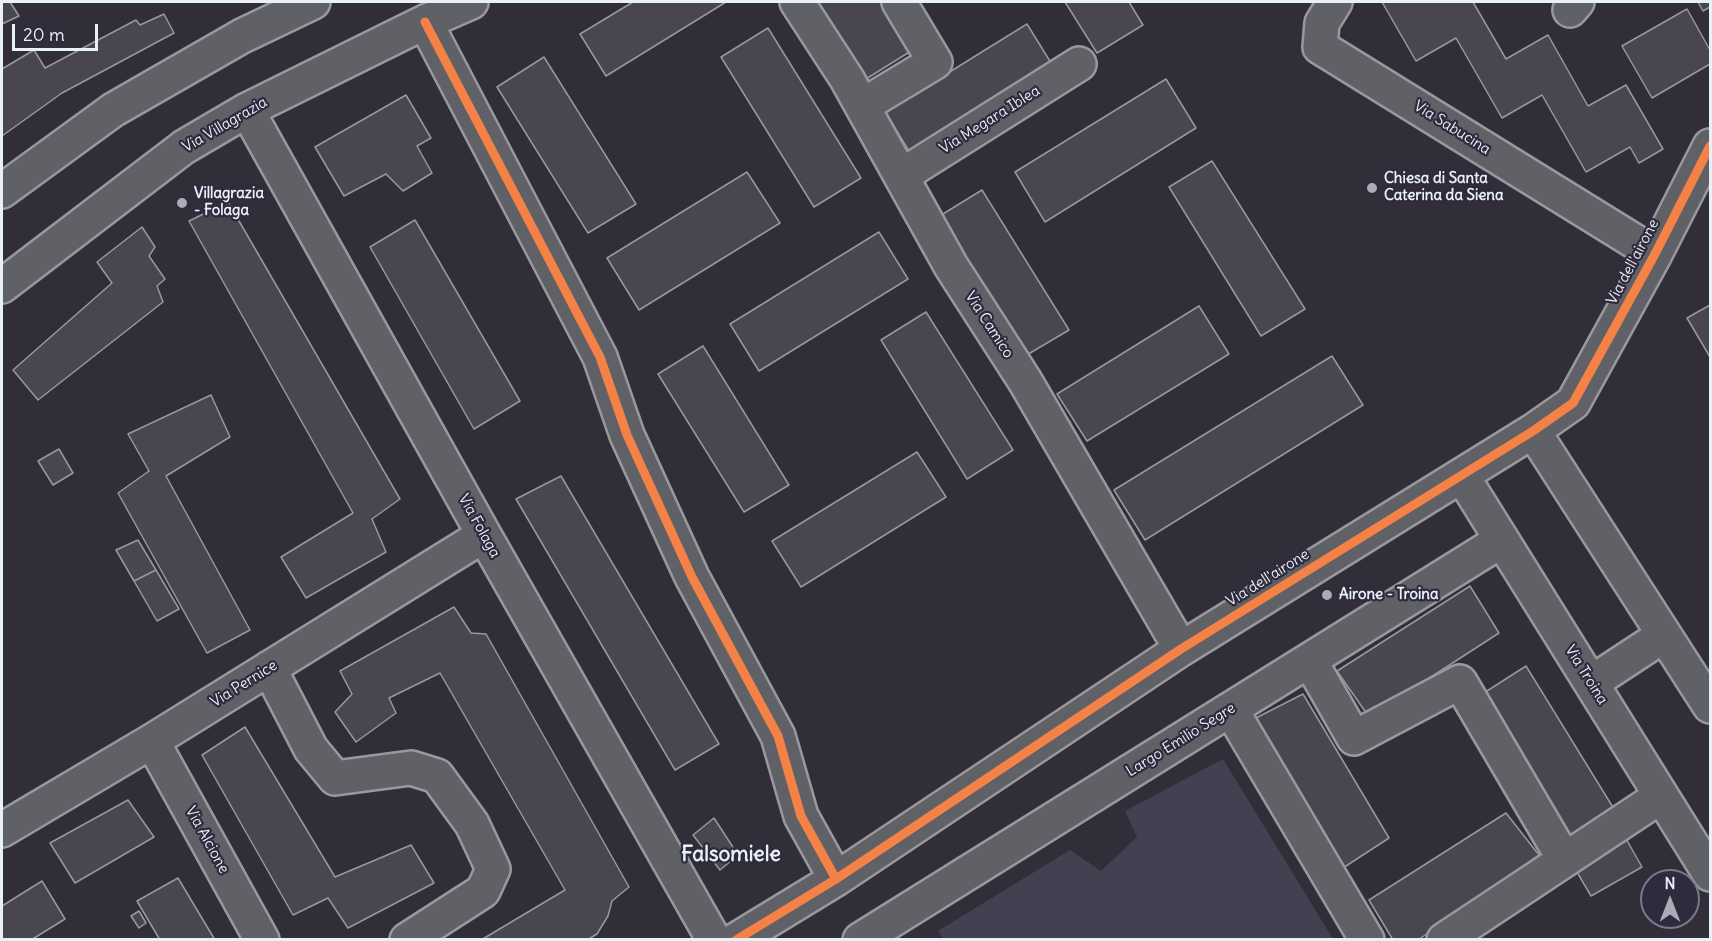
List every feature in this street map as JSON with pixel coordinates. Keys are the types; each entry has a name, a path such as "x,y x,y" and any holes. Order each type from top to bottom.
{"street":[{"path":"2,191 112,111 242,36 313,2"},
{"name":"Via Villagrazia","path":"2,286 184,147 247,110 425,22 471,2"},
{"name":"Via Camico","path":"797,2 847,79 951,266 1025,381 1182,649"},
{"path":"862,106 935,62 899,2"},
{"name":"Via Sabucina","path":"1335,2 1322,23 1320,47 1655,254"},
{"path":"425,22 600,357 632,445 692,577 778,736 801,816 836,879"},
{"name":"Via Megara Iblea","path":"901,176 1079,64"},
{"name":"Via Folaga","path":"247,110 484,535 714,939"},
{"name":"Via dell'airone","path":"736,939 836,879 1182,649 1462,476 1573,403 1655,254 1710,146"},
{"path":"1533,431 1710,706"},
{"name":"Via Troina","path":"1462,476 1710,874"},
{"name":"Via Pernice","path":"2,830 152,741 484,535"},
{"name":"Largo Emilio Segre","path":"860,939 1502,540"},
{"path":"1591,683 1664,635"},
{"path":"1310,661 1354,738 1460,682 1564,860"},
{"path":"269,668 311,749 335,778 411,768 437,776 472,824 493,869 483,891 407,939"},
{"path":"1231,710 1367,939"},
{"name":"Via Alcione","path":"152,741 262,939"},
{"path":"1444,939 1661,796"}],"shaded area":[{"path":"1223,759 1333,939 943,939 938,931 1070,850 1101,871 1137,837 1125,811"}],"building":[{"path":"2,2 10,2 19,16 2,24"},
{"path":"633,2 726,2 606,76 580,34"},
{"path":"818,2 880,2 911,51 866,79"},
{"path":"1065,2 1129,2 1143,25 1097,53"},
{"path":"1382,2 1473,2 1506,59 1548,35 1588,106 1626,85 1663,149 1639,163 1630,147 1586,172 1542,95 1502,118 1456,38 1416,61"},
{"path":"1698,2 1710,2 1710,7 1703,11"},
{"path":"1687,9 1710,50 1710,64 1652,98 1622,46"},
{"path":"164,14 174,33 62,93 2,136 2,69 34,50 45,68 136,20 140,25"},
{"path":"1027,24 1056,71 914,159 885,112"},
{"path":"768,28 861,178 814,207 721,57"},
{"path":"544,57 636,204 588,233 497,87"},
{"path":"1166,79 1196,128 1045,222 1015,172"},
{"path":"406,95 431,138 417,146 432,173 403,191 386,174 344,196 315,147"},
{"path":"1212,161 1305,309 1261,336 1169,187"},
{"path":"747,172 780,223 639,310 607,258"},
{"path":"982,190 1069,330 1025,356 938,217"},
{"path":"228,202 400,499 372,519 386,552 306,598 281,557 353,513 189,221"},
{"path":"415,220 520,401 474,429 370,247"},
{"path":"142,227 155,247 149,256 165,279 157,286 163,302 38,400 13,370 112,283 97,262"},
{"path":"879,232 908,279 759,371 730,324"},
{"path":"1710,305 1710,357 1687,318"},
{"path":"1199,306 1229,354 1087,441 1057,394"},
{"path":"926,312 1013,450 967,479 881,340"},
{"path":"703,346 789,485 744,512 658,374"},
{"path":"1332,356 1363,405 1145,540 1114,490"},
{"path":"211,395 230,437 166,476 250,630 207,653 118,493 149,471 128,434"},
{"path":"59,449 73,473 53,485 38,461"},
{"path":"917,452 946,497 801,587 772,541"},
{"path":"561,476 719,744 675,770 516,499"},
{"path":"138,540 156,570 134,581 116,550"},
{"path":"156,570 179,609 157,621 134,581"},
{"path":"1470,586 1499,633 1369,717 1337,671"},
{"path":"454,607 471,633 486,634 629,887 612,901 608,916 597,934 587,940 481,940 565,890 440,673 389,698 396,713 356,742 335,712 352,694 340,671"},
{"path":"1526,666 1614,809 1571,841 1476,698"},
{"path":"1303,694 1389,838 1343,868 1252,720"},
{"path":"245,727 335,877 411,845 434,883 348,928 328,898 293,915 202,755"},
{"path":"128,800 154,837 75,883 50,843"},
{"path":"1506,813 1539,855 1418,940 1393,940 1369,900"},
{"path":"714,818 738,855 720,870 693,835"},
{"path":"1625,837 1642,867 1591,896 1574,867"},
{"path":"178,878 215,940 160,940 137,901"},
{"path":"42,881 65,919 31,940 2,940 2,906"},
{"path":"139,911 146,923 139,928 131,916"}],"cycle path":[{"path":"425,22 600,357 627,435 692,577 778,736 801,816 836,879"},
{"path":"736,940 836,879 1181,649 1533,431 1573,403 1655,254 1710,146"}],"place":[{"name":"Chiesa di Santa Caterina da Siena","path":"1372,188"},
{"name":"Villagrazia - Folaga","path":"182,203"},
{"name":"Airone - Troina","path":"1327,595"}],"district":[{"name":"Falsomiele","path":"731,855"}]}
